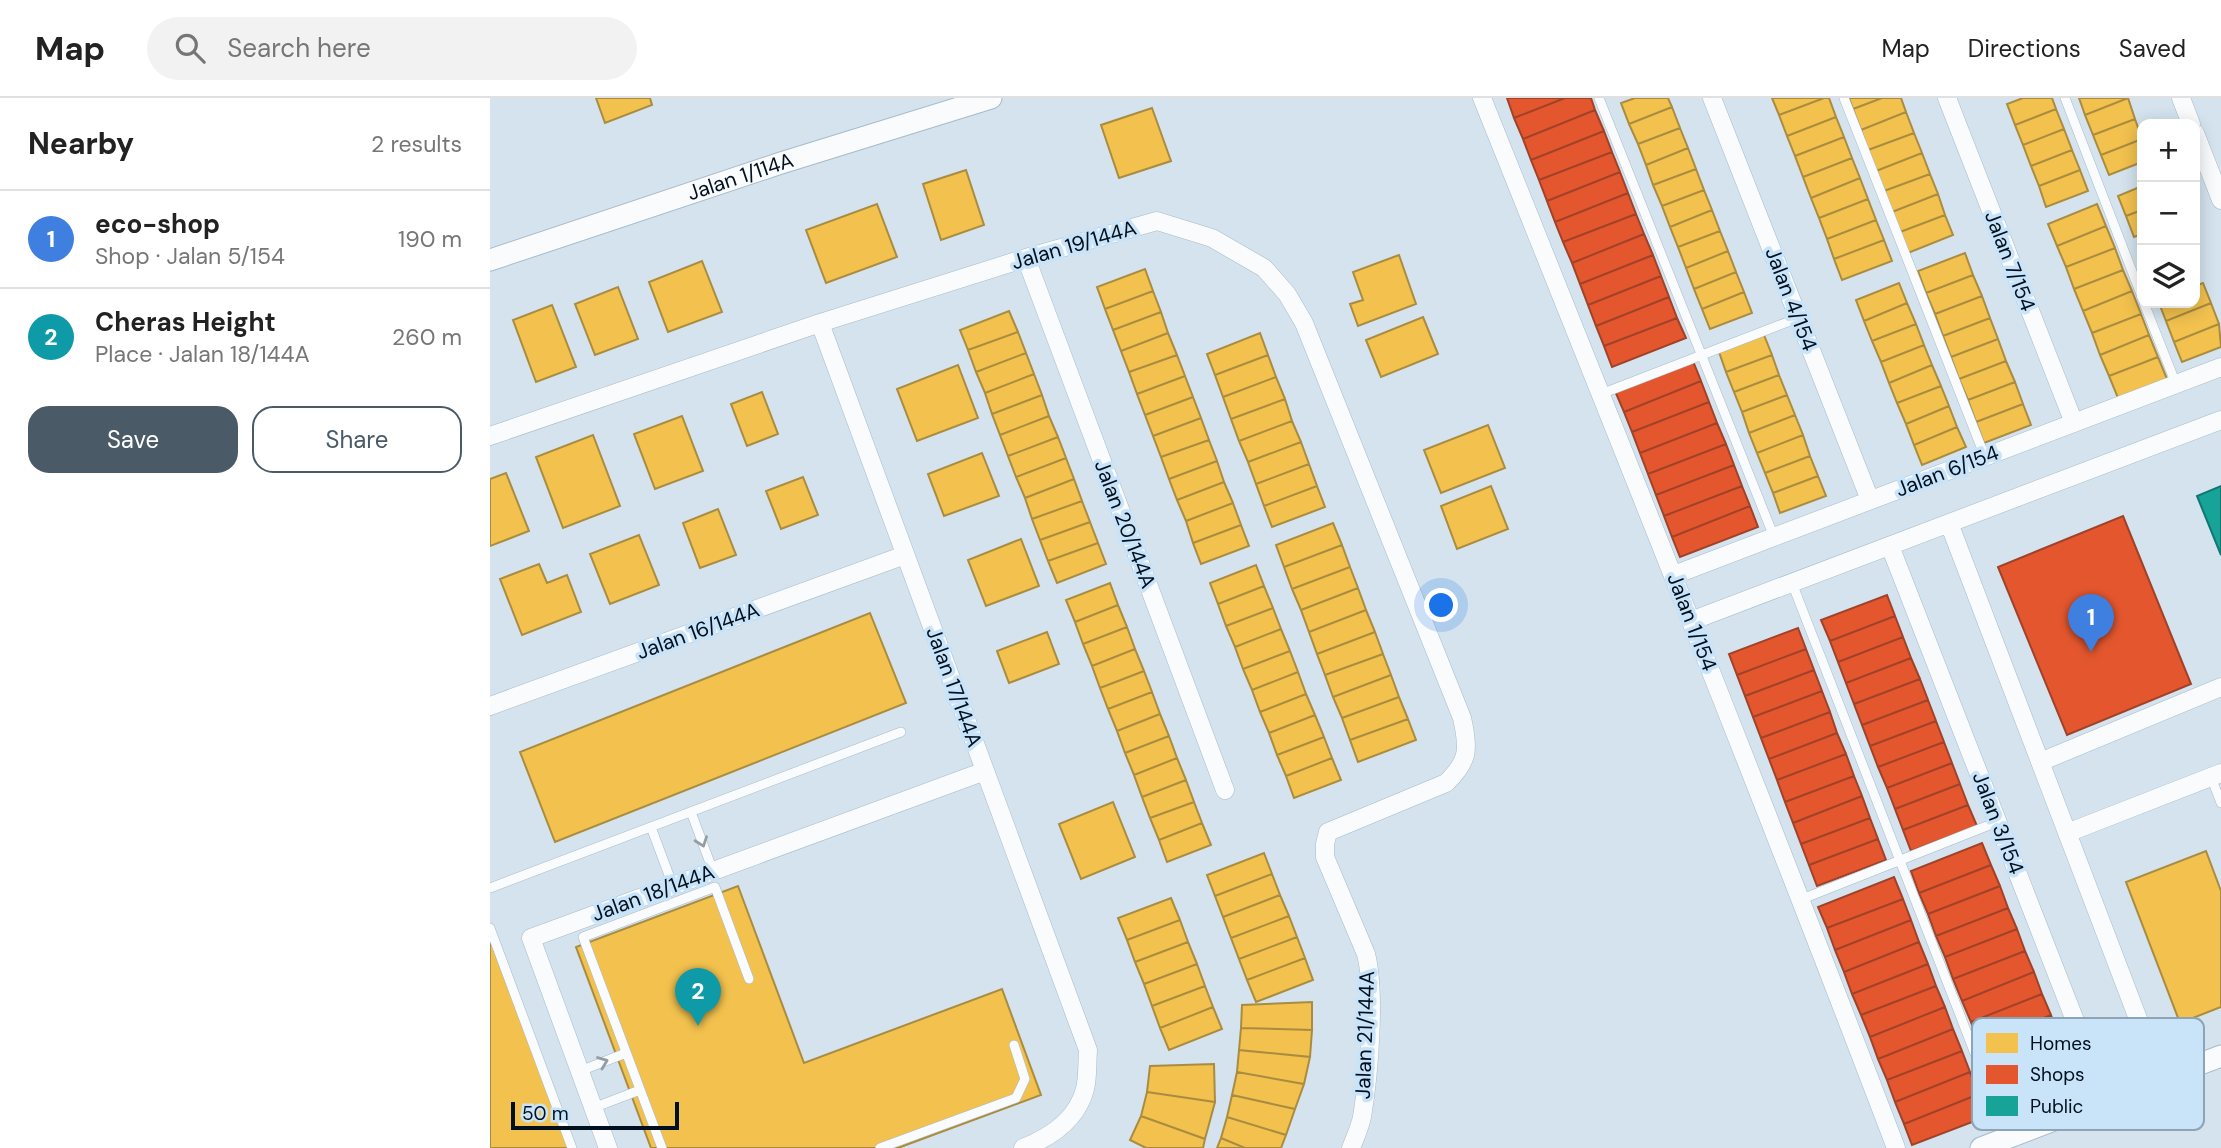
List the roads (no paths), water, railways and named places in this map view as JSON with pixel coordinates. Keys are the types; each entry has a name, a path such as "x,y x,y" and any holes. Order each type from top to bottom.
{"street":[{"name":"Jalan 1/114A","path":"490,260 952,105 991,98"},
{"name":"Jalan 1/154","path":"1482,98 1674,575 1896,1148"},
{"name":"Jalan 4/154","path":"1712,98 1870,500"},
{"name":"Jalan 7/154","path":"1947,98 2074,423"},
{"path":"2181,98 2189,119"},
{"path":"2200,143 2216,174 2221,200"},
{"name":"Jalan 19/144A","path":"490,436 820,323 1026,258 1157,221 1212,238 1264,268 1287,294 1304,323 1462,718 1467,739 1466,759 1446,783 1328,832 1325,844"},
{"name":"Jalan 20/144A","path":"1026,258 1225,790"},
{"name":"Jalan 17/144A","path":"820,323 1088,1050 1085,1090 1069,1121 1038,1142 1023,1148"},
{"name":"Jalan 6/154","path":"1674,575 2221,367"},
{"path":"1691,621 2221,420"},
{"path":"1949,523 2138,1018"},
{"name":"Jalan 3/154","path":"1890,546 2074,1018"},
{"name":"Jalan 16/144A","path":"490,706 905,555"},
{"path":"2040,762 2221,687"},
{"name":"Jalan 18/144A","path":"608,1148 531,938 985,771"},
{"path":"2067,834 2216,775"},
{"name":"Jalan 21/144A","path":"1325,844 1325,857 1366,954 1370,970 1362,1119 1351,1148"},
{"path":"2204,1063 2221,1056"},
{"path":"1981,1148 2029,1130"}],"lane":[{"path":"1599,98 1774,537"},
{"path":"1844,98 1985,457"},
{"path":"2065,98 2137,284"},
{"path":"2146,308 2176,384"},
{"path":"1601,394 1798,318"},
{"path":"1792,583 1972,1047"},
{"path":"490,887 901,732"},
{"path":"2216,775 2221,803"},
{"path":"691,812 713,871"},
{"path":"1801,899 1997,822"},
{"path":"651,827 673,886"},
{"path":"662,1148 583,937 715,887 749,979"},
{"path":"490,928 572,1148"},
{"path":"880,1148 1016,1098 1025,1079 1014,1045"},
{"path":"580,1071 626,1053"},
{"path":"593,1108 640,1090"},
{"path":"2005,1130 2008,1138"}],"place":[{"name":"eco-shop","path":"2091,652"},
{"name":"Cheras Height","path":"698,1026"}]}
